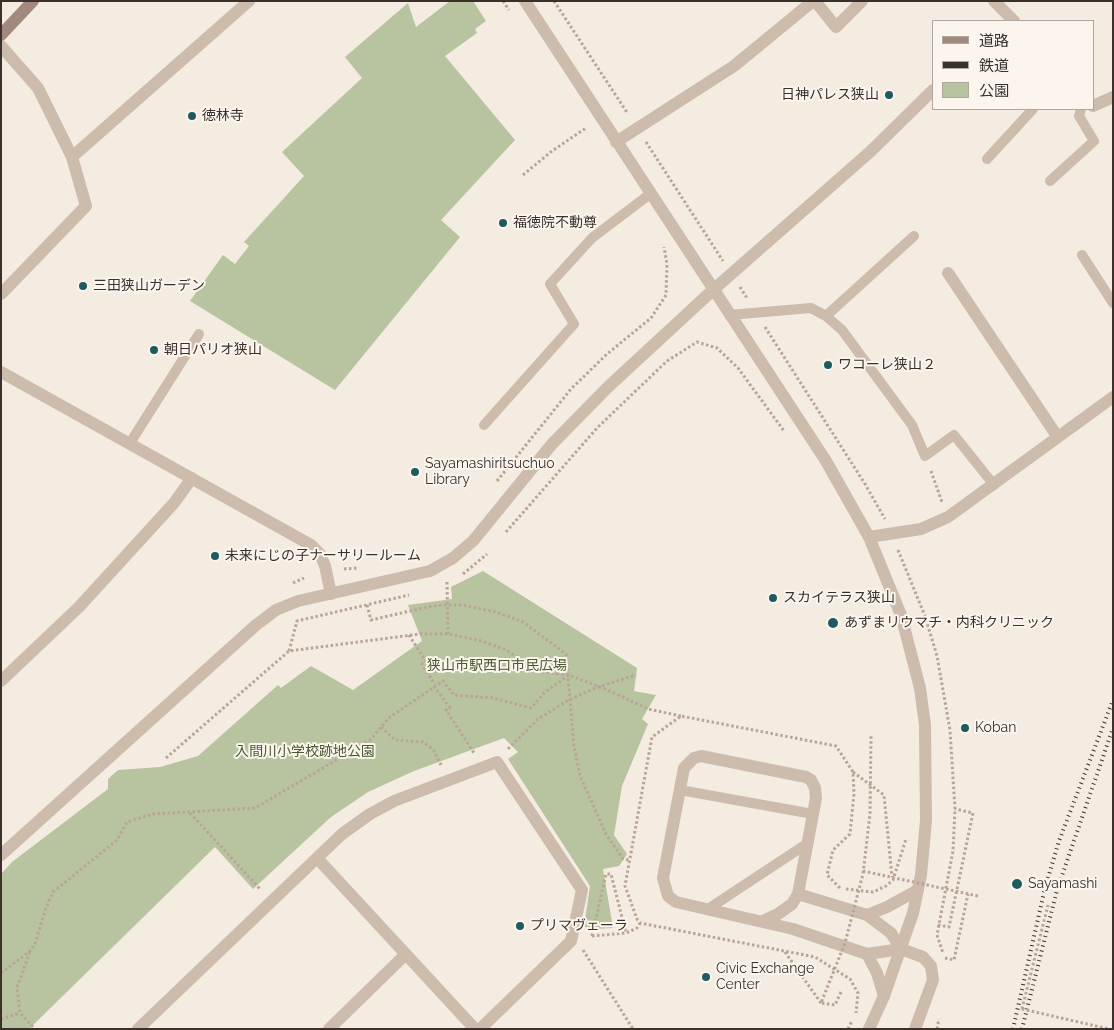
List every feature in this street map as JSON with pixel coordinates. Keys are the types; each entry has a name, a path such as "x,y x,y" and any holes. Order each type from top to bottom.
{"main road":[{"path":"1,35 33,1"}],"street":[{"path":"72,157 249,1"},
{"path":"524,1 826,461 869,537 901,615 920,688 925,725 927,771 926,820 918,890 901,949 869,1029"},
{"path":"616,142 734,66 814,1 836,27 862,1"},
{"path":"994,1 1009,19"},
{"path":"1,46 38,88 72,157 86,206 1,294"},
{"path":"1,856 256,625 276,610 298,601 430,570 453,558 473,541 552,444 608,387 713,290 871,151 932,91"},
{"path":"1094,106 1113,97"},
{"path":"948,273 1057,436"},
{"path":"1,372 310,544 320,554 325,566 331,594"},
{"path":"869,537 921,529 948,517 1113,397"},
{"path":"1,681 79,607 174,503 192,478"},
{"path":"763,921 778,914 792,904 798,894 814,814 815,788 811,780 806,777 701,756 687,763 680,790 663,878 664,888 668,896 676,902 763,921 825,938 867,954 901,949 923,957 931,966 933,980 915,1029"},
{"path":"138,1029 342,834 394,800 497,762 582,890 576,943 480,1029"},
{"path":"317,858 476,1029"},
{"path":"867,915 887,907 918,890"},
{"path":"798,894 867,915 891,933 901,949"},
{"path":"329,1029 406,954"},
{"path":"867,954 877,973 883,998"}],"lane":[{"path":"988,159 1032,110"},
{"path":"1050,181 1094,141 1079,116 1081,110"},
{"path":"484,425 574,324 550,284 592,238 650,194"},
{"path":"826,316 914,236"},
{"path":"1082,255 1113,303"},
{"path":"729,314 810,308 826,316 842,330 912,425 925,456 954,435 994,485"},
{"path":"130,443 198,334"},
{"path":"680,790 814,814"},
{"path":"708,909 808,843"}],"path":[{"path":"523,176 552,151 586,128"},
{"path":"737,282 861,476 888,525"},
{"path":"500,538 597,428 667,361 697,342 717,348 738,368 789,439"},
{"path":"925,456 948,517"},
{"path":"442,585 469,571 489,552"},
{"path":"447,582 448,634"},
{"path":"289,651 297,621 413,594"},
{"path":"367,605 371,620 432,606 478,607 523,622 566,654 574,746 580,776 606,834 623,859 630,860"},
{"path":"166,758 289,651 409,635 448,634 482,641 506,650 542,672 569,675 610,691 648,709 836,746 853,772 884,796 892,877"},
{"path":"409,635 426,662 422,664 450,708 446,710 471,750"},
{"path":"508,748 538,719 567,701 595,688 636,674"},
{"path":"35,1029 20,1013 17,987 30,952 39,935 44,910 53,892 117,840 127,822 152,814 255,808 370,740 390,717 442,681 454,696 493,698 531,708 544,693 569,675"},
{"path":"681,716 652,737 625,886 636,919 640,923 815,957 850,978 858,993 856,1013 848,1029"},
{"path":"381,727 395,740 423,742 432,749 440,762"},
{"path":"821,1004 845,943 863,871 870,814 871,736"},
{"path":"853,772 854,794 850,834 834,850 827,874 841,889 873,892 886,886 893,880 906,830"},
{"path":"938,925 949,927 973,813 954,809"},
{"path":"190,812 258,886"},
{"path":"863,871 978,896"},
{"path":"592,936 606,874 611,874 626,933"},
{"path":"946,958 954,960 968,894"},
{"path":"1048,905 1022,1008 1109,1029"},
{"path":"633,1029 576,943 592,936 626,933 637,928 640,923"},
{"path":"1,973 30,952"},
{"path":"784,952 821,1004"},
{"path":"821,1004 835,1004 840,992"},
{"path":"1,1019 20,1013"}],"green space":[{"path":"450,1 473,1 486,21 475,29 477,33 445,56 515,140 441,220 460,237 335,390 190,301 223,255 235,264 249,246 244,242 304,176 282,152 362,78 345,57 408,3 416,27"},
{"name":"入間川小学校跡地公園","path":"483,571 637,668 634,691 656,695 642,719 648,724 622,786 614,835 627,854 619,866 603,869 613,928 596,929 584,927 590,886 508,759 518,752 504,738 414,771 368,792 331,817 253,889 215,847 29,1029 1,1029 1,874 12,862 108,789 108,779 118,770 160,767 198,756 278,685 281,688 311,666 353,690 422,641 408,605 452,599 451,587"}],"railway":[{"path":"1013,1029 1045,888 1059,841 1113,700"},
{"path":"1022,1029 1057,890 1113,728"}],"place":[{"name":"日神パレス狭山","path":"889,95"},
{"name":"徳林寺","path":"192,116"},
{"name":"福徳院不動尊","path":"503,223"},
{"name":"三田狭山ガーデン","path":"83,286"},
{"name":"朝日パリオ狭山","path":"154,350"},
{"name":"ワコーレ狭山２","path":"828,365"},
{"name":"Sayamashiritsuchuo Library","path":"415,472"},
{"name":"未来にじの子ナーサリールーム","path":"215,556"},
{"name":"スカイテラス狭山","path":"773,598"},
{"name":"あずまリウマチ・内科クリニック","path":"833,623"},
{"name":"Koban","path":"965,728"},
{"name":"Sayamashi","path":"1017,884"},
{"name":"プリマヴェーラ","path":"520,926"},
{"name":"Civic Exchange Center","path":"706,977"}],"park label":[{"name":"狭山市駅西口市民広場","path":"497,666"}]}
